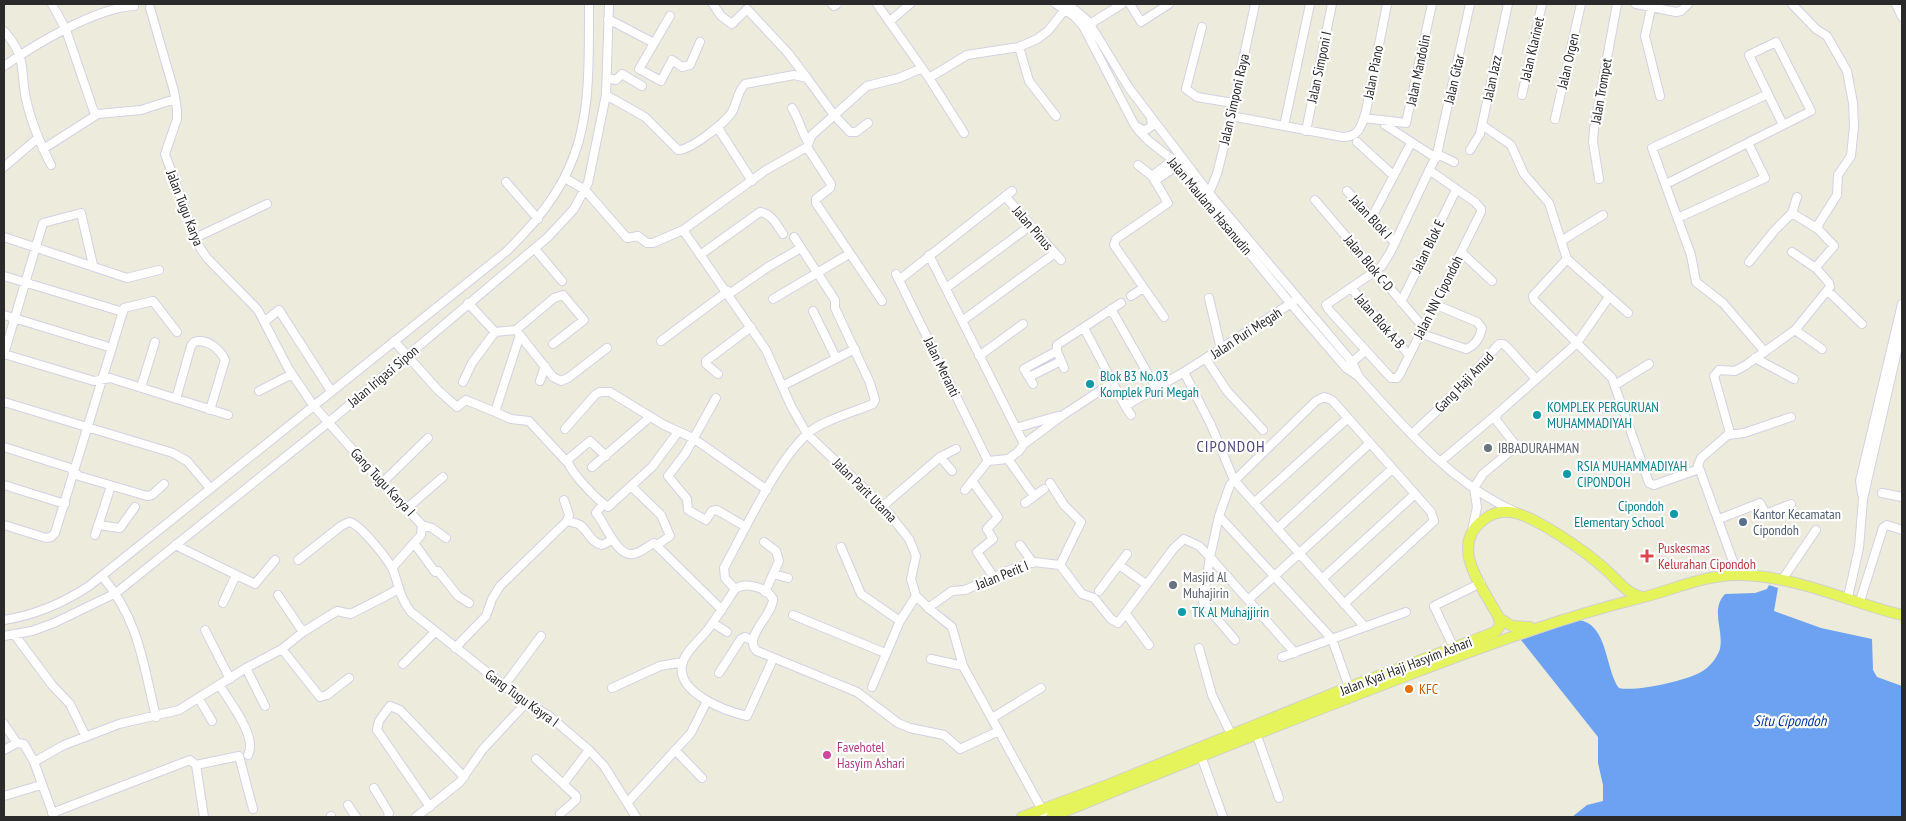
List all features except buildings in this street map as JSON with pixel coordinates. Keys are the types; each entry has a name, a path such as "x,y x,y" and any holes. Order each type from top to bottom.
{"main road":[{"path":"1545,624 1512,626 1499,618 1467,554 1471,534 1480,522 1494,514 1510,512 1522,515 1582,550 1634,595 1644,597"},
{"name":"Jalan Kyai Haji Hasyim Ashari","path":"1022,817 1044,814 1232,734 1545,624 1710,579 1738,575 1782,580 1860,601 1902,615"},
{"path":"1617,603 1624,597 1625,588"},
{"name":"Jalan Kyai Haji Hasyim Ashari","path":"1051,817 1495,632 1500,626 1499,618"}],"street":[{"path":"52,4 66,30 94,112 98,114"},
{"name":"Jalan Irigasi Sipon","path":"4,620 28,616 72,598 102,577 210,488 315,406 331,391 396,343 507,251 538,219 567,179 579,142 589,86 589,4"},
{"name":"Jalan Irigasi Sipon","path":"4,636 32,630 70,616 115,592 327,421 406,353 535,249 574,209 584,189 606,95 609,4"},
{"path":"714,4 721,16 732,24 747,9 788,53 834,115 853,134 868,123"},
{"path":"832,4 834,6 837,4"},
{"path":"876,4 929,78 964,133"},
{"path":"890,21 910,4"},
{"name":"Jalan Maulana Hasanudin","path":"1056,4 1066,8 1090,24 1113,63 1150,116 1211,190 1289,305 1346,368 1360,377 1441,461 1474,488 1522,515"},
{"path":"1090,24 1122,4"},
{"path":"1130,4 1141,22 1169,4"},
{"name":"Jalan Simponi Raya","path":"1211,190 1231,116 1255,4"},
{"name":"Jalan Simponi I","path":"1284,126 1310,4"},
{"name":"Jalan Simponi I","path":"1306,131 1332,4"},
{"name":"Jalan Piano","path":"1354,139 1364,118 1387,4"},
{"name":"Jalan Mandolin","path":"1364,118 1406,123 1432,4"},
{"name":"Jalan Gitar","path":"1377,271 1395,243 1436,156 1470,4"},
{"name":"Jalan Jazz","path":"1470,150 1479,137 1508,4"},
{"name":"Jalan Klarinet","path":"1522,95 1542,4"},
{"name":"Jalan Orgen","path":"1555,119 1581,4"},
{"name":"Jalan Trompet","path":"1599,179 1593,142 1594,129 1617,4"},
{"path":"1636,4 1652,5 1676,12 1681,11 1688,4"},
{"path":"1792,4 1816,29 1827,36 1847,71 1853,103 1854,126 1851,156 1838,175 1837,195 1818,225 1818,229"},
{"path":"1896,4 1902,18"},
{"path":"1652,5 1645,36 1660,96"},
{"path":"4,66 21,54 66,30 120,7 134,6"},
{"name":"Jalan Tugu Karya","path":"150,8 175,99 177,119 165,154 195,238 207,258 253,304 292,374 315,406"},
{"path":"929,78 968,55 1019,46 1043,35 1052,27 1066,8"},
{"name":"Jalan Maulana Hasanudin","path":"1066,8 1087,33 1134,124 1151,145 1298,299 1352,362 1360,377"},
{"path":"670,16 639,69 661,81 672,60 682,67 690,65 700,42"},
{"path":"608,19 654,43"},
{"path":"1202,28 1186,89 1197,97 1233,103"},
{"path":"4,31 21,54 26,101 38,138 51,165"},
{"path":"1666,184 1812,111 1776,42 1749,55 1783,125"},
{"path":"1019,46 1030,81 1056,116"},
{"path":"567,179 584,189 627,238 638,236 653,243 684,230 766,170 808,145 812,134 867,86 899,78 922,68"},
{"path":"607,78 616,80 622,74 642,86"},
{"path":"606,95 645,118 678,150 686,148 718,128 730,115 741,88 745,84 794,75 807,78"},
{"path":"1764,352 1723,303 1696,282 1692,255 1652,148 1768,94"},
{"path":"43,149 98,114 135,110 175,99"},
{"path":"792,108 798,118 798,126 831,184 830,188 815,201 882,301"},
{"path":"1134,124 1144,130 1148,129 1152,124 1150,116"},
{"path":"1231,116 1354,139 1394,176"},
{"path":"1385,125 1411,143 1436,156 1454,162"},
{"path":"1482,125 1511,145 1524,174 1549,203 1567,259 1628,313"},
{"path":"718,128 752,181"},
{"path":"1151,145 1152,132 1165,135"},
{"path":"4,166 38,138"},
{"path":"1372,217 1411,143"},
{"path":"1678,218 1765,178 1748,143"},
{"path":"1138,165 1156,176 1168,199 1166,207 1114,242 1164,317"},
{"path":"1156,176 1172,165"},
{"path":"1429,170 1456,190"},
{"path":"506,182 538,219"},
{"name":"Jalan NN Cipondoh","path":"1365,351 1394,379 1400,374 1482,209 1475,202 1456,190"},
{"name":"Jalan Blok E","path":"1401,302 1456,190"},
{"name":"Jalan Blok I","path":"1347,191 1395,243"},
{"name":"Jalan Pinus","path":"930,255 1009,193 1030,226 1061,260"},
{"path":"1749,262 1775,230 1792,213 1797,197"},
{"name":"Jalan Blok C-D","path":"1315,200 1377,271 1421,330"},
{"path":"195,238 268,204"},
{"path":"700,255 760,212 766,213 783,234"},
{"path":"92,265 80,213 43,223 4,354 94,381 110,378 228,415"},
{"path":"1792,213 1818,229 1834,248 1818,264 1817,269"},
{"path":"1561,241 1603,215"},
{"path":"946,288 1030,226"},
{"name":"Jalan Parit Utama","path":"684,230 728,292 771,358 791,406 807,434 883,506 901,527 916,552 911,579 916,596"},
{"path":"4,237 36,246 127,278 159,270"},
{"path":"735,589 725,578 724,568 767,490 791,452 807,434 874,402 870,383 836,308 835,300 794,237"},
{"path":"661,341 728,292 801,248"},
{"path":"535,249 562,281"},
{"path":"1461,252 1492,281"},
{"path":"1728,435 1730,432 1714,373 1719,370 1737,370 1795,330 1828,291 1829,283 1817,269 1792,252"},
{"path":"962,321 1054,253"},
{"path":"773,299 849,254"},
{"path":"930,255 1024,444"},
{"name":"Jalan Meranti","path":"930,255 897,277 988,461"},
{"path":"1567,259 1532,296 1534,300 1606,370 1615,385 1650,484 1654,485 1699,469"},
{"path":"1346,368 1365,351 1326,307 1329,302 1377,271"},
{"path":"4,276 123,312"},
{"path":"1131,296 1143,288"},
{"name":"Jalan Blok A-B","path":"1350,288 1409,355"},
{"path":"1828,291 1862,324"},
{"path":"495,412 518,333 554,298 563,296 584,320 553,344"},
{"path":"1441,461 1497,414 1577,342 1609,297"},
{"path":"1210,298 1222,349"},
{"name":"Jalan Puri Megah","path":"1125,406 1206,359 1298,299"},
{"path":"4,525 49,538 55,532 126,306 153,302 176,332"},
{"path":"468,303 495,332 518,333 556,380 561,381 568,378 607,348"},
{"path":"1056,351 1063,364 1031,381 1024,368 1056,351 1060,343 1121,303"},
{"path":"1421,330 1466,349 1472,346 1479,337 1482,328 1477,322 1434,304"},
{"path":"1848,598 1859,548 1863,498 1900,327 1902,304"},
{"path":"1111,309 1156,388"},
{"path":"264,321 279,310 331,391"},
{"path":"813,311 836,358"},
{"path":"4,315 112,348"},
{"path":"980,356 1023,324"},
{"path":"718,374 706,364 706,360 751,327"},
{"path":"1084,328 1130,415"},
{"path":"1795,330 1822,349"},
{"path":"463,382 472,364 495,332"},
{"path":"141,388 155,342"},
{"path":"176,399 191,346 194,342 206,342 219,350 225,360 210,410"},
{"path":"396,343 438,390 458,407 466,400 511,419 528,421 568,461 570,468 608,508 663,453 678,432"},
{"name":"Gang Haji Amud","path":"1413,433 1457,392 1499,344 1503,344 1536,379"},
{"path":"782,386 855,349"},
{"path":"1756,358 1794,379"},
{"path":"1206,359 1227,391 1263,430"},
{"path":"1615,385 1649,364"},
{"path":"540,381 545,366"},
{"path":"1184,372 1211,425 1234,480 1365,627"},
{"path":"258,391 292,374"},
{"path":"965,490 988,461 1008,459 1018,452 1024,444 1063,415 1112,383"},
{"path":"564,429 590,400 600,392 605,391 678,432 694,438 767,490"},
{"path":"1235,640 1203,602 1219,516 1234,480 1319,399 1324,397 1332,400 1433,516 1433,523 1344,604"},
{"path":"716,398 694,438 668,474 668,478 687,499 688,510 702,520 706,520 712,512 718,510 746,527"},
{"path":"4,402 181,457 192,466 210,488"},
{"name":"Gang Tugu Karya I","path":"315,406 382,483 422,525 422,536 392,568"},
{"path":"1471,534 1477,507 1474,488 1483,474 1514,448 1514,443 1496,420 1497,414"},
{"path":"1016,428 1063,415"},
{"path":"592,467 650,417"},
{"path":"1738,575 1698,463 1700,458 1728,435 1744,433 1791,417"},
{"path":"1254,503 1348,418"},
{"path":"382,483 428,438"},
{"path":"568,461 590,442 606,456"},
{"path":"1277,529 1370,443"},
{"path":"4,447 70,468 79,476 150,496 164,484"},
{"path":"883,506 940,457 956,449"},
{"path":"940,457 952,471"},
{"path":"1008,459 1034,496"},
{"path":"1248,600 1392,469"},
{"path":"406,509 443,477"},
{"path":"972,481 998,517 987,529 993,539 978,552 993,576"},
{"path":"4,485 65,504"},
{"path":"95,535 111,486"},
{"path":"631,486 664,519 670,536 657,545"},
{"path":"1025,503 1047,486 1081,522 1060,565 1079,590 1094,598 1116,623 1120,622 1146,584 1174,548 1184,539 1199,546 1210,557 1296,653"},
{"path":"1882,493 1902,496"},
{"path":"1322,579 1415,494"},
{"path":"456,648 489,612 492,599 500,586 567,521 569,515 564,500"},
{"path":"1719,519 1760,503 1766,514 1791,504"},
{"path":"603,504 596,511 607,527 612,540 624,552 631,555 654,543 722,610"},
{"path":"98,526 120,528 135,507"},
{"path":"1219,516 1332,640 1351,692"},
{"path":"567,521 580,525 597,544 602,545 612,540"},
{"path":"34,762 64,745 86,736 120,724 156,717 179,710 246,668 282,649 337,611 351,614 379,601 398,589 392,568 364,532 353,522 341,526 298,560"},
{"path":"422,525 432,528 446,538"},
{"path":"1860,601 1882,528 1887,525 1902,530"},
{"path":"1782,580 1816,530"},
{"path":"764,542 779,555 779,561 765,592"},
{"path":"414,543 434,572 438,571 458,596 468,603"},
{"path":"1020,544 1033,563"},
{"path":"175,545 255,584 274,560"},
{"path":"841,547 861,594 900,621"},
{"path":"1099,591 1127,554"},
{"name":"Jalan Perit I","path":"928,608 952,591 965,590 993,576 1033,563 1060,565"},
{"path":"1119,565 1146,584"},
{"path":"774,574 788,578"},
{"path":"223,603 236,575"},
{"path":"102,577 115,592 126,610 138,640 156,717"},
{"path":"1454,648 1434,606 1481,583"},
{"path":"773,659 747,716 707,701 693,692 684,680 683,662 713,623 735,589 745,584 772,596 773,603 752,640 754,649 773,659 857,692 898,723 910,728 944,735 960,749 999,731"},
{"name":"Gang Tugu Kayra I","path":"398,589 411,612 526,703 548,715 589,750 604,766 636,817"},
{"path":"278,595 304,632"},
{"path":"872,687 900,621 916,596 928,608 952,626 964,666 1044,814"},
{"path":"1282,657 1406,612"},
{"path":"793,614 885,653"},
{"path":"1126,614 1149,645"},
{"path":"28,616 32,630"},
{"path":"713,623 727,632"},
{"path":"205,630 230,679"},
{"path":"403,664 436,632"},
{"path":"14,634 52,685 70,704 86,736"},
{"path":"504,686 541,636"},
{"path":"719,673 741,638 745,637 752,640"},
{"path":"1199,648 1212,695 1232,734"},
{"path":"282,649 320,697 327,695 349,678"},
{"path":"930,659 964,666"},
{"path":"612,688 660,666 683,662"},
{"path":"246,668 265,706"},
{"path":"220,686 245,726 251,742 248,755"},
{"path":"992,718 1040,688"},
{"path":"199,699 212,721"},
{"path":"628,802 693,729 707,701"},
{"path":"416,817 464,777 483,749 526,703"},
{"path":"430,807 377,730 379,721 390,706 400,710 464,777"},
{"path":"4,724 17,743"},
{"path":"1256,733 1279,798"},
{"path":"4,750 17,743 24,744 34,762 53,815 183,761 190,760 196,765 204,817"},
{"path":"564,783 589,750"},
{"path":"675,750 702,778"},
{"path":"196,765 239,756 253,810"},
{"path":"1201,756 1223,817"},
{"path":"536,760 564,783 576,798 560,814"},
{"path":"4,796 41,785"},
{"path":"374,788 389,813 388,817"},
{"path":"348,805 356,817"}],"water":[{"name":"Situ Cipondoh","path":"1769,585 1778,588 1774,611 1821,628 1872,639 1873,670 1877,677 1902,686 1902,817 1572,817 1587,805 1603,801 1603,785 1598,763 1598,737 1521,640 1578,620 1588,623 1595,629 1605,648 1614,680 1619,688 1627,689 1660,685 1684,679 1701,672 1715,659 1721,642 1718,607 1725,594 1755,593 1767,589"}],"place":[{"name":"Blok B3 No.03 Komplek Puri Megah","path":"1090,384"},
{"name":"KOMPLEK PERGURUAN MUHAMMADIYAH","path":"1537,415"},
{"name":"IBBADURAHMAN","path":"1488,448"},
{"name":"RSIA MUHAMMADIYAH CIPONDOH","path":"1567,474"},
{"name":"Cipondoh Elementary School","path":"1674,514"},
{"name":"Kantor Kecamatan Cipondoh","path":"1743,522"},
{"name":"Puskesmas Kelurahan Cipondoh","path":"1647,556"},
{"name":"Masjid Al Muhajirin","path":"1173,585"},
{"name":"TK Al Muhajjirin","path":"1182,612"},
{"name":"KFC","path":"1409,689"},
{"name":"Favehotel Hasyim Ashari","path":"827,755"}],"district":[{"name":"CIPONDOH","path":"1231,446"}]}
